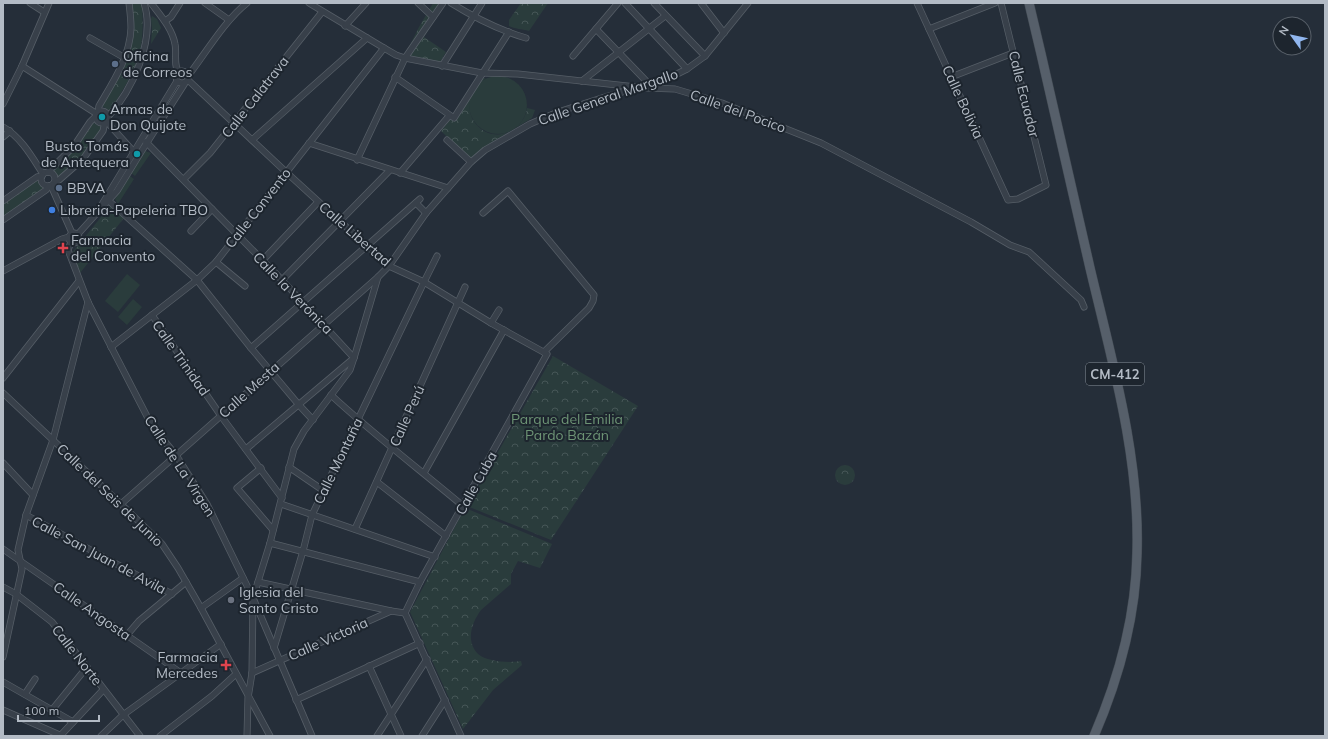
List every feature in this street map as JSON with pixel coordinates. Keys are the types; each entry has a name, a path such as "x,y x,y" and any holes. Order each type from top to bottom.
{"main road":[{"name":"CM-412","path":"1029,3 1118,387 1134,475 1137,555 1131,616 1118,672 1094,736"}],"street":[{"path":"30,3 44,12"},
{"path":"3,104 22,66 49,3"},
{"path":"129,3 130,36 125,58 99,106 97,114 98,121 101,123 106,120 122,98 136,73 143,54 146,37 147,15 144,3"},
{"path":"151,3 165,21 175,42 176,65 179,72"},
{"path":"165,21 171,17 180,3"},
{"path":"205,3 229,20"},
{"path":"3,271 62,239 73,236 94,219 117,191 136,153 146,142 229,20 247,3"},
{"name":"Calle del Pocico","path":"309,3 345,26 396,55 405,58 482,73 518,74 640,87 675,89 722,103 821,142 971,222 1010,245 1029,252 1081,300 1084,307"},
{"path":"345,26 366,3"},
{"path":"418,3 433,17"},
{"path":"357,160 405,58 443,3"},
{"path":"451,3 473,17 526,38"},
{"path":"442,66 482,3"},
{"path":"573,56 618,3"},
{"path":"625,3 687,69"},
{"path":"654,3 705,56"},
{"path":"701,3 724,33"},
{"name":"Calle General Margallo","path":"247,734 248,698 252,673 253,598 270,543 294,449 313,420 350,370 378,277 389,266 426,212 471,162 485,150 530,124 558,112 666,80 687,69 705,56 748,3"},
{"name":"Calle Bolivia","path":"917,3 1008,200"},
{"path":"929,29 995,3"},
{"name":"Calle Ecuador","path":"1001,3 1046,185 1018,199 1008,200"},
{"path":"147,15 156,10"},
{"name":"Calle Calatrava","path":"184,179 210,153 234,124 322,12"},
{"path":"582,81 665,16"},
{"path":"596,29 650,85"},
{"path":"400,173 452,117 508,32"},
{"path":"90,38 125,58"},
{"path":"252,140 367,38"},
{"name":"Calle Convento","path":"111,347 197,280 216,262 384,48"},
{"path":"951,77 1013,53"},
{"path":"22,66 97,114"},
{"path":"179,72 185,72 187,80"},
{"path":"94,219 136,153 177,81 176,75 179,72"},
{"path":"395,77 452,117"},
{"path":"177,81 180,84 187,80"},
{"name":"Calle Libertad","path":"187,80 366,247 389,266 424,282 504,330 546,353"},
{"path":"3,220 46,190 83,159 104,131 106,113 102,111 97,114 74,146 44,174 43,183 52,184"},
{"path":"106,120 136,153"},
{"path":"3,127 10,130 26,148 44,174"},
{"path":"3,137 10,130"},
{"path":"447,140 471,162"},
{"name":"Calle la Verónica","path":"146,142 282,280 354,358"},
{"path":"309,144 448,188"},
{"path":"282,280 390,170"},
{"path":"3,201 37,177 44,174 52,173 55,176 52,184"},
{"name":"Calle de La Virgen","path":"52,184 52,188 73,236 68,250 88,302 152,426 176,455 207,504 253,598 312,736"},
{"name":"Calle Cuba","path":"405,612 546,353 594,301 594,295 508,191 482,213"},
{"path":"109,201 197,280 298,405 313,420"},
{"path":"251,348 418,201 426,212"},
{"path":"262,261 318,202"},
{"path":"191,231 212,209"},
{"name":"Calle Montaña","path":"274,648 303,551 312,515 437,256"},
{"path":"216,262 245,286"},
{"name":"Calle Mesta","path":"121,504 378,277"},
{"path":"3,378 79,280"},
{"name":"Calle Perú","path":"355,529 465,288"},
{"path":"3,657 22,569 18,550 26,515 52,440 88,302"},
{"path":"491,322 499,310"},
{"name":"Calle Trinidad","path":"152,315 221,416 261,468 281,501"},
{"path":"424,472 504,330"},
{"path":"246,449 354,358"},
{"name":"Calle del Seis de Junio","path":"3,393 162,544 201,608 248,698 270,736"},
{"path":"332,395 358,420 424,472 463,506"},
{"path":"3,463 33,495"},
{"path":"290,467 324,491"},
{"path":"261,468 236,488 273,530"},
{"path":"377,482 446,536"},
{"path":"281,501 312,515 435,556"},
{"name":"Calle San Juan de Avila","path":"26,515 172,594"},
{"path":"270,543 420,582"},
{"name":"Calle Angosta","path":"3,550 181,673"},
{"path":"201,608 243,578"},
{"path":"127,635 139,621 186,582"},
{"path":"258,582 391,612"},
{"name":"Calle Norte","path":"3,587 16,594 52,622 140,736"},
{"name":"Calle Victoria","path":"252,673 391,612 405,612"},
{"path":"405,612 461,736"},
{"path":"3,626 9,628"},
{"path":"296,700 420,643"},
{"path":"101,736 123,715 221,644"},
{"path":"377,736 427,659"},
{"path":"369,666 401,736"},
{"path":"52,710 87,667"},
{"path":"160,736 212,696 236,674"},
{"path":"25,694 35,679"},
{"path":"3,682 73,722"},
{"path":"3,710 62,736 73,722 104,690"},
{"path":"422,736 445,700"},
{"path":"241,736 247,734"}],"green space":[{"path":"132,3 142,3 143,26 139,57 124,88 110,111 102,106 120,75 130,50 134,22"},
{"path":"433,3 445,3 424,37 446,52 440,62 405,55"},
{"path":"521,3 548,3 529,31 509,26 509,20"},
{"path":"152,16 157,19 161,28 151,44 151,19"},
{"path":"492,76 504,76 519,84 527,99 527,111 519,126 504,134 492,134 477,126 469,111 469,99 477,84"},
{"path":"486,78 475,89 470,100 470,112 474,122 481,129 491,134 502,134 513,129 484,147 470,159 441,131 450,120 456,116 478,79"},
{"path":"527,108 535,110 532,118 515,128 523,120"},
{"path":"92,122 102,129 82,156 58,179 57,174 51,170"},
{"path":"145,151 151,153 135,176 131,173"},
{"path":"130,176 134,179 118,204 115,199"},
{"path":"37,180 44,189 3,218 3,204"},
{"path":"110,206 124,218 80,273 71,254"},
{"path":"127,274 140,285 118,312 105,301"},
{"path":"133,299 142,307 127,325 118,317"},
{"name":"Parque del Emilia Pardo Bazán","path":"553,356 638,406 551,540 467,506"},
{"path":"845,465 852,468 855,475 852,482 845,485 838,482 835,475 838,468"},
{"path":"465,508 552,544 540,568 518,561 511,574 511,584 481,610 475,620 471,632 471,638 474,649 478,654 487,659 499,661 521,661 522,665 493,690 463,729 410,612"}],"place":[{"name":"Oficina de Correos","path":"115,64"},
{"name":"Armas de Don Quijote","path":"102,117"},
{"name":"Busto Tomás de Antequera","path":"137,154"},
{"name":"BBVA","path":"59,188"},
{"name":"Libreria-Papeleria TBO","path":"52,210"},
{"name":"Farmacia del Convento","path":"63,248"},
{"name":"Iglesia del Santo Cristo","path":"231,600"},
{"name":"Farmacia Mercedes","path":"226,665"}]}
